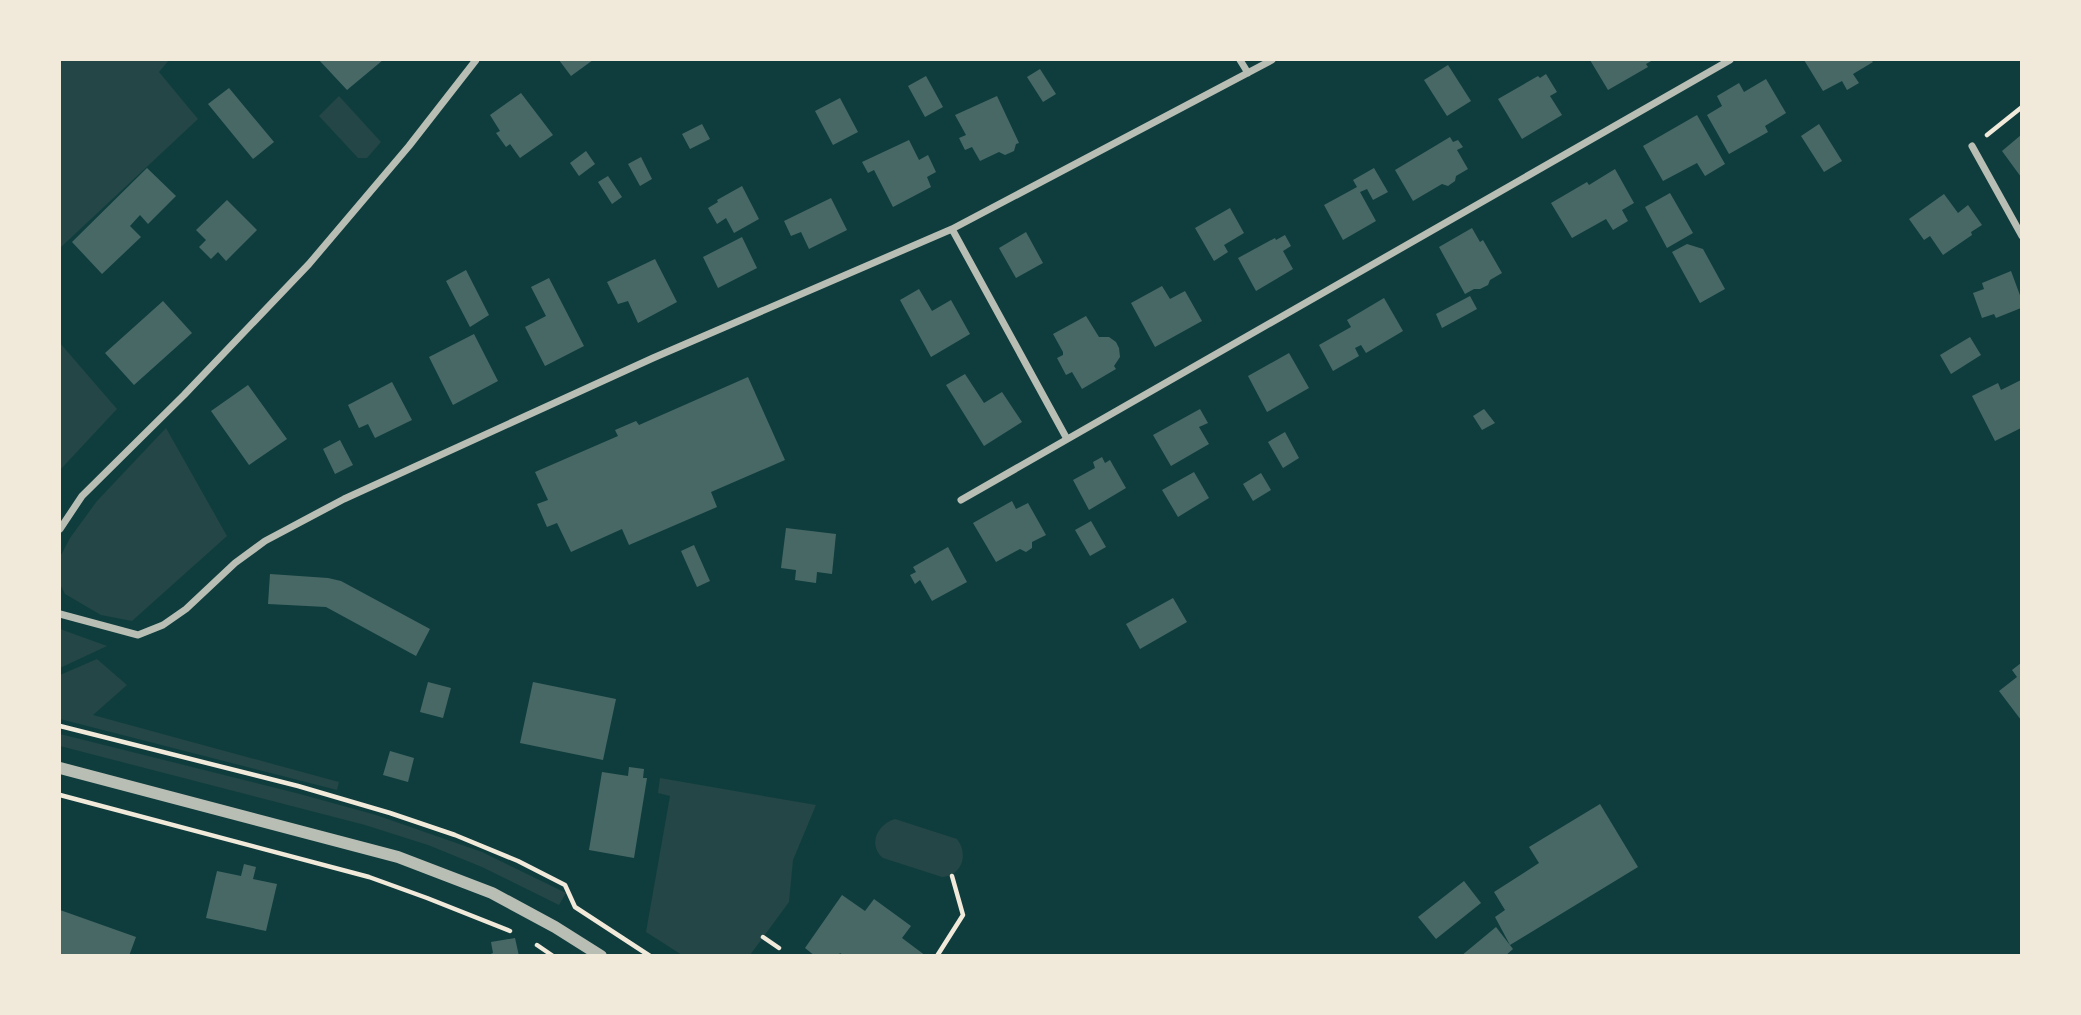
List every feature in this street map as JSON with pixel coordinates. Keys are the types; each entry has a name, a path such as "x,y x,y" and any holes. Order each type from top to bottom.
{"street":[{"path":"60,528 82,496 184,396 309,264 409,146 476,60"},
{"path":"1240,60 1248,74"},
{"path":"60,614 138,635 163,625 186,609 235,563 265,541 344,499 653,358 952,229 1272,60"},
{"path":"961,500 1730,60"},
{"path":"1972,146 2021,236"},
{"path":"952,229 1067,439"},
{"path":"60,768 398,857 492,893 601,956"}],"path":[{"path":"1972,146 2021,107"},
{"path":"60,726 298,786 455,835 565,885 575,907 650,956"},
{"path":"60,795 369,877 520,936"},
{"path":"937,956 963,915 952,876"},
{"path":"764,937 779,948"},
{"path":"530,941 553,956"}],"shaded area":[{"path":"60,60 169,60 159,72 198,119 60,248"},
{"path":"339,96 381,142 367,158 358,158 319,116"},
{"path":"60,343 117,409 60,470"},
{"path":"166,428 227,536 132,621 101,615 65,594 60,584 60,557 70,538 97,501"},
{"path":"60,629 107,646 60,668"},
{"path":"97,659 127,685 93,715 339,782 337,790 60,719 60,675"},
{"path":"60,734 376,815 482,852 566,893 559,905 482,867 428,845 365,825 60,746"},
{"path":"660,778 816,805 793,860 789,902 750,955 682,955 646,932 670,796 658,793"},
{"path":"895,819 957,839 963,851 959,868 949,876 942,877 883,858 878,853 875,841 884,825"}],"building":[{"path":"319,60 383,60 347,90"},
{"path":"559,60 593,60 571,76"},
{"path":"1590,60 1653,60 1646,64 1648,67 1608,90"},
{"path":"1804,60 1873,62 1853,74 1859,83 1847,90 1842,81 1823,91"},
{"path":"1448,65 1471,101 1447,116 1424,80"},
{"path":"1040,69 1056,94 1043,102 1027,77"},
{"path":"1546,74 1557,92 1550,96 1562,115 1522,139 1498,99"},
{"path":"926,76 943,107 925,117 908,86"},
{"path":"1766,79 1786,113 1765,126 1768,132 1729,154 1707,115 1722,106 1717,96 1739,83 1744,92"},
{"path":"229,88 274,142 253,159 208,104"},
{"path":"521,93 553,135 520,158 510,144 506,147 496,133 500,131 490,115"},
{"path":"997,96 1019,143 1014,151 1005,155 999,152 980,161 972,147 965,150 959,138 966,135 955,115"},
{"path":"840,98 858,132 833,145 815,111"},
{"path":"1697,115 1725,164 1705,176 1697,163 1663,181 1643,146"},
{"path":"702,124 710,139 690,149 682,134"},
{"path":"1819,124 1842,161 1824,172 1801,136"},
{"path":"2021,135 2021,177 2002,151"},
{"path":"1450,137 1453,142 1458,140 1463,147 1457,150 1468,169 1456,176 1455,181 1448,186 1442,184 1413,201 1395,170"},
{"path":"909,140 919,160 928,155 936,172 927,177 931,187 893,207 874,170 868,173 862,162"},
{"path":"586,151 595,164 579,176 570,163"},
{"path":"641,157 652,179 640,186 628,164"},
{"path":"147,168 176,196 148,224 140,215 130,226 141,237 102,274 72,242"},
{"path":"1374,168 1388,192 1373,200 1367,189 1360,192 1376,221 1343,240 1324,205 1357,187 1353,180"},
{"path":"1615,169 1634,203 1622,210 1628,221 1613,230 1606,219 1572,238 1551,203"},
{"path":"608,176 622,197 612,204 598,182"},
{"path":"742,186 759,219 734,233 726,218 717,224 708,208"},
{"path":"1670,193 1693,233 1667,248 1645,207"},
{"path":"1944,194 1958,213 1968,205 1982,225 1943,255 1930,236 1924,240 1909,219"},
{"path":"831,198 847,230 809,249 801,232 791,236 784,221"},
{"path":"227,200 257,230 226,261 218,252 211,259 199,247 206,240 196,230"},
{"path":"1230,208 1244,233 1224,245 1228,252 1214,261 1195,228"},
{"path":"1472,228 1480,242 1483,240 1502,273 1490,280 1488,285 1465,294 1439,247"},
{"path":"1026,232 1043,263 1016,278 999,248"},
{"path":"1285,235 1291,246 1283,251 1293,269 1256,291 1238,258"},
{"path":"742,237 757,268 718,288 703,257"},
{"path":"1687,244 1703,249 1725,289 1700,303 1672,252"},
{"path":"655,259 677,302 638,323 628,301 618,304 607,282"},
{"path":"466,270 489,315 470,327 446,281"},
{"path":"2011,271 2021,298 2021,308 1996,318 1994,314 1982,318 1973,293 1984,289 1982,283"},
{"path":"549,278 584,346 545,366 525,327 546,316 531,287"},
{"path":"1162,286 1170,299 1185,291 1202,321 1155,347 1131,303"},
{"path":"919,289 932,311 951,300 970,334 931,357 900,300"},
{"path":"1470,296 1477,309 1442,328 1436,314"},
{"path":"1384,298 1403,331 1366,353 1361,345 1355,348 1359,356 1333,371 1319,345 1351,327 1347,320"},
{"path":"163,301 192,333 134,385 105,353"},
{"path":"1086,316 1099,337 1109,337 1116,342 1120,357 1114,366 1116,369 1082,389 1072,372 1066,375 1057,358 1063,355 1063,352 1053,334"},
{"path":"474,334 498,381 453,405 429,357"},
{"path":"1970,337 1981,355 1951,374 1940,355"},
{"path":"1289,353 1309,388 1267,412 1248,376"},
{"path":"965,374 984,403 1002,392 1022,422 984,446 946,385"},
{"path":"748,377 785,460 711,492 717,507 629,545 622,529 571,552 557,523 547,527 537,504 548,500 535,472 618,436 615,430 636,421 639,425"},
{"path":"2021,380 2021,428 1995,441 1972,396 1998,383 2001,390"},
{"path":"392,382 412,420 375,438 368,424 359,428 348,405"},
{"path":"248,385 287,439 249,465 211,411"},
{"path":"1200,409 1208,423 1199,427 1209,444 1171,466 1153,435"},
{"path":"1484,409 1495,423 1482,430 1473,416"},
{"path":"1285,432 1299,458 1283,468 1268,442"},
{"path":"340,440 353,465 335,474 323,449"},
{"path":"1102,457 1105,463 1110,460 1126,488 1089,510 1073,480 1095,468 1093,462"},
{"path":"1194,472 1209,498 1178,517 1162,490"},
{"path":"1261,473 1271,490 1253,501 1243,484"},
{"path":"1012,501 1016,509 1028,503 1046,535 1032,542 1032,548 1026,552 1020,549 996,562 973,523"},
{"path":"1091,521 1106,547 1090,556 1075,530"},
{"path":"786,528 836,534 832,574 817,572 816,583 795,580 796,570 781,568"},
{"path":"694,545 710,581 697,587 681,551"},
{"path":"948,547 967,582 932,601 920,580 915,584 910,575 916,572 913,567"},
{"path":"270,574 341,581 430,629 416,656 326,607 268,604"},
{"path":"1173,598 1187,622 1140,649 1126,624"},
{"path":"2021,663 2021,720 1999,691 2017,677 2012,670"},
{"path":"428,682 451,688 443,718 420,712"},
{"path":"533,682 616,699 603,760 520,743"},
{"path":"390,751 414,758 408,782 383,775"},
{"path":"629,767 644,769 643,778 647,778 634,858 589,850 602,772 628,776"},
{"path":"1600,804 1638,867 1510,945 1495,917 1505,910 1494,892 1539,863 1529,847"},
{"path":"244,864 256,867 253,879 277,884 266,931 206,918 217,871 241,876"},
{"path":"1464,881 1481,903 1436,939 1418,917"},
{"path":"842,895 865,911 874,899 911,926 902,938 926,956 844,956 840,953 838,956 815,956 805,948"},
{"path":"60,910 136,937 129,956 60,956"},
{"path":"1496,927 1513,949 1505,956 1461,956"},
{"path":"515,938 519,956 486,956 493,953 491,942"}]}
